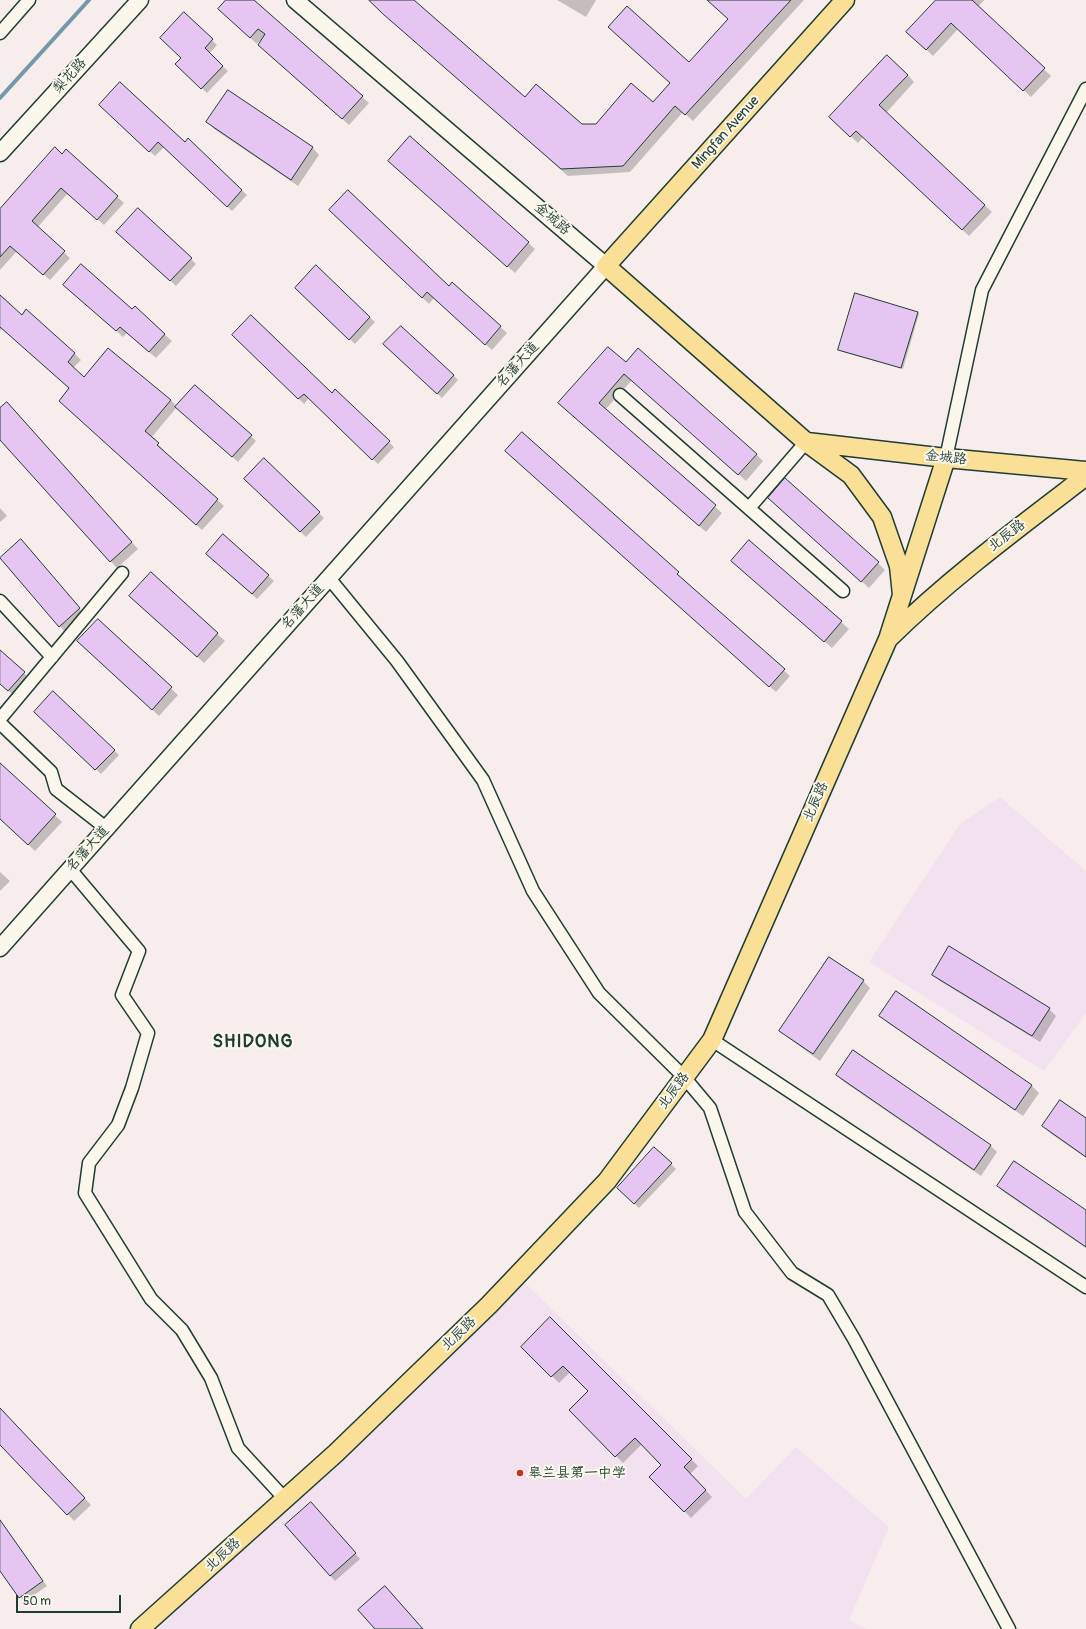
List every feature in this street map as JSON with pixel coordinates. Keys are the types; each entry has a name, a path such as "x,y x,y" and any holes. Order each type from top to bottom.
{"main road":[{"name":"梨花路","path":"0,153 140,0"},
{"name":"金城路","path":"295,0 606,266 806,442 851,475 882,517 899,566 902,595"},
{"name":"Mingfan Avenue","path":"606,266 845,0"},
{"name":"名藩大道","path":"0,948 606,266"},
{"name":"金城路","path":"806,442 946,458 1086,471"},
{"path":"888,639 946,458"},
{"name":"北辰路","path":"140,1629 336,1453 489,1305 607,1181 712,1040 888,639 920,608 984,554 1086,476"}],"street":[{"path":"0,33 29,0"},
{"path":"946,458 982,290 1086,89"},
{"path":"620,395 843,591"},
{"path":"749,508 806,442"},
{"path":"0,719 122,573"},
{"path":"329,578 397,661 483,780 533,891 599,993 684,1077 710,1108 745,1212 792,1273 828,1295 854,1339 1009,1629"},
{"path":"0,601 52,657"},
{"path":"0,723 51,772 56,789 106,828"},
{"path":"70,869 138,951 122,995 148,1033 132,1088 118,1125 89,1163 85,1193 151,1298 182,1330 208,1372 238,1448 285,1499"},
{"path":"712,1040 1086,1287"}],"shaded area":[{"path":"1000,797 1086,871 1086,1013 1044,1071 869,962 960,824"},
{"name":"皋兰县第一中学","path":"522,1280 746,1499 796,1447 889,1527 849,1620 866,1629 159,1629 181,1606"}],"building":[{"path":"226,0 254,0 363,96 342,119 258,45 265,34 258,29 250,38 218,9"},
{"path":"369,0 414,0 525,97 536,84 582,124 596,124 631,83 653,102 670,83 608,27 627,6 689,62 728,19 707,0 791,0 685,115 675,106 623,166 561,169 383,14"},
{"path":"936,0 972,0 1045,68 1023,91 951,23 926,50 906,32"},
{"path":"184,12 213,39 205,48 223,66 201,89 175,64 181,58 160,38"},
{"path":"887,55 908,75 879,105 985,205 962,230 856,131 850,137 829,117"},
{"path":"120,82 185,142 188,138 242,190 227,207 158,142 149,152 99,105"},
{"path":"228,90 313,147 291,180 206,122"},
{"path":"410,136 529,242 507,267 388,161"},
{"path":"55,147 62,154 66,149 118,196 97,220 61,188 32,221 65,251 43,275 10,246 0,257 0,209"},
{"path":"348,190 449,286 452,282 501,326 485,345 427,292 422,298 329,210"},
{"path":"138,208 192,258 170,281 116,232"},
{"path":"81,264 132,309 135,306 165,334 149,352 120,327 116,331 63,285"},
{"path":"316,265 370,317 349,340 295,288"},
{"path":"855,293 918,312 901,368 838,350"},
{"path":"0,295 22,315 26,309 75,353 68,362 84,377 108,348 171,400 145,431 159,443 157,445 218,499 196,525 59,401 69,388 0,327"},
{"path":"251,315 332,393 335,389 390,441 372,460 304,394 298,399 232,335"},
{"path":"401,326 454,375 437,394 383,344"},
{"path":"608,347 626,362 638,348 757,454 738,475 624,374 599,403 716,505 699,526 558,403"},
{"path":"195,385 252,435 232,457 175,407"},
{"path":"7,402 132,542 110,562 0,440 0,408"},
{"path":"522,432 679,572 677,574 785,669 769,687 505,451"},
{"path":"264,458 320,512 300,532 244,479"},
{"path":"785,478 879,562 861,582 768,498"},
{"path":"223,534 269,575 252,594 206,554"},
{"path":"21,539 80,608 59,627 0,558"},
{"path":"749,540 842,621 824,642 731,561"},
{"path":"151,572 218,633 197,657 129,596"},
{"path":"98,619 172,687 152,710 77,641"},
{"path":"0,650 25,672 8,691 0,684"},
{"path":"53,691 115,750 95,770 34,712"},
{"path":"0,763 56,814 28,845 0,819"},
{"path":"949,946 1050,1008 1032,1036 932,975"},
{"path":"829,957 864,980 813,1054 779,1031"},
{"path":"896,991 1032,1085 1015,1110 879,1016"},
{"path":"853,1050 991,1145 974,1170 836,1075"},
{"path":"1060,1100 1086,1118 1086,1157 1042,1126"},
{"path":"654,1147 672,1163 634,1204 617,1188"},
{"path":"1014,1161 1086,1210 1086,1247 997,1186"},
{"path":"550,1317 692,1459 684,1467 706,1490 684,1512 649,1477 661,1465 635,1438 615,1457 569,1410 588,1391 563,1366 551,1377 521,1347"},
{"path":"0,1408 85,1498 67,1515 0,1445"},
{"path":"311,1502 356,1553 330,1576 285,1525"},
{"path":"0,1520 43,1581 19,1598 0,1571"},
{"path":"385,1586 423,1629 375,1629 358,1610"}],"waterway":[{"path":"0,98 89,0"}],"place":[{"name":"皋兰县第一中学","path":"520,1473"}],"district":[{"name":"SHIDONG","path":"253,1042"}]}
